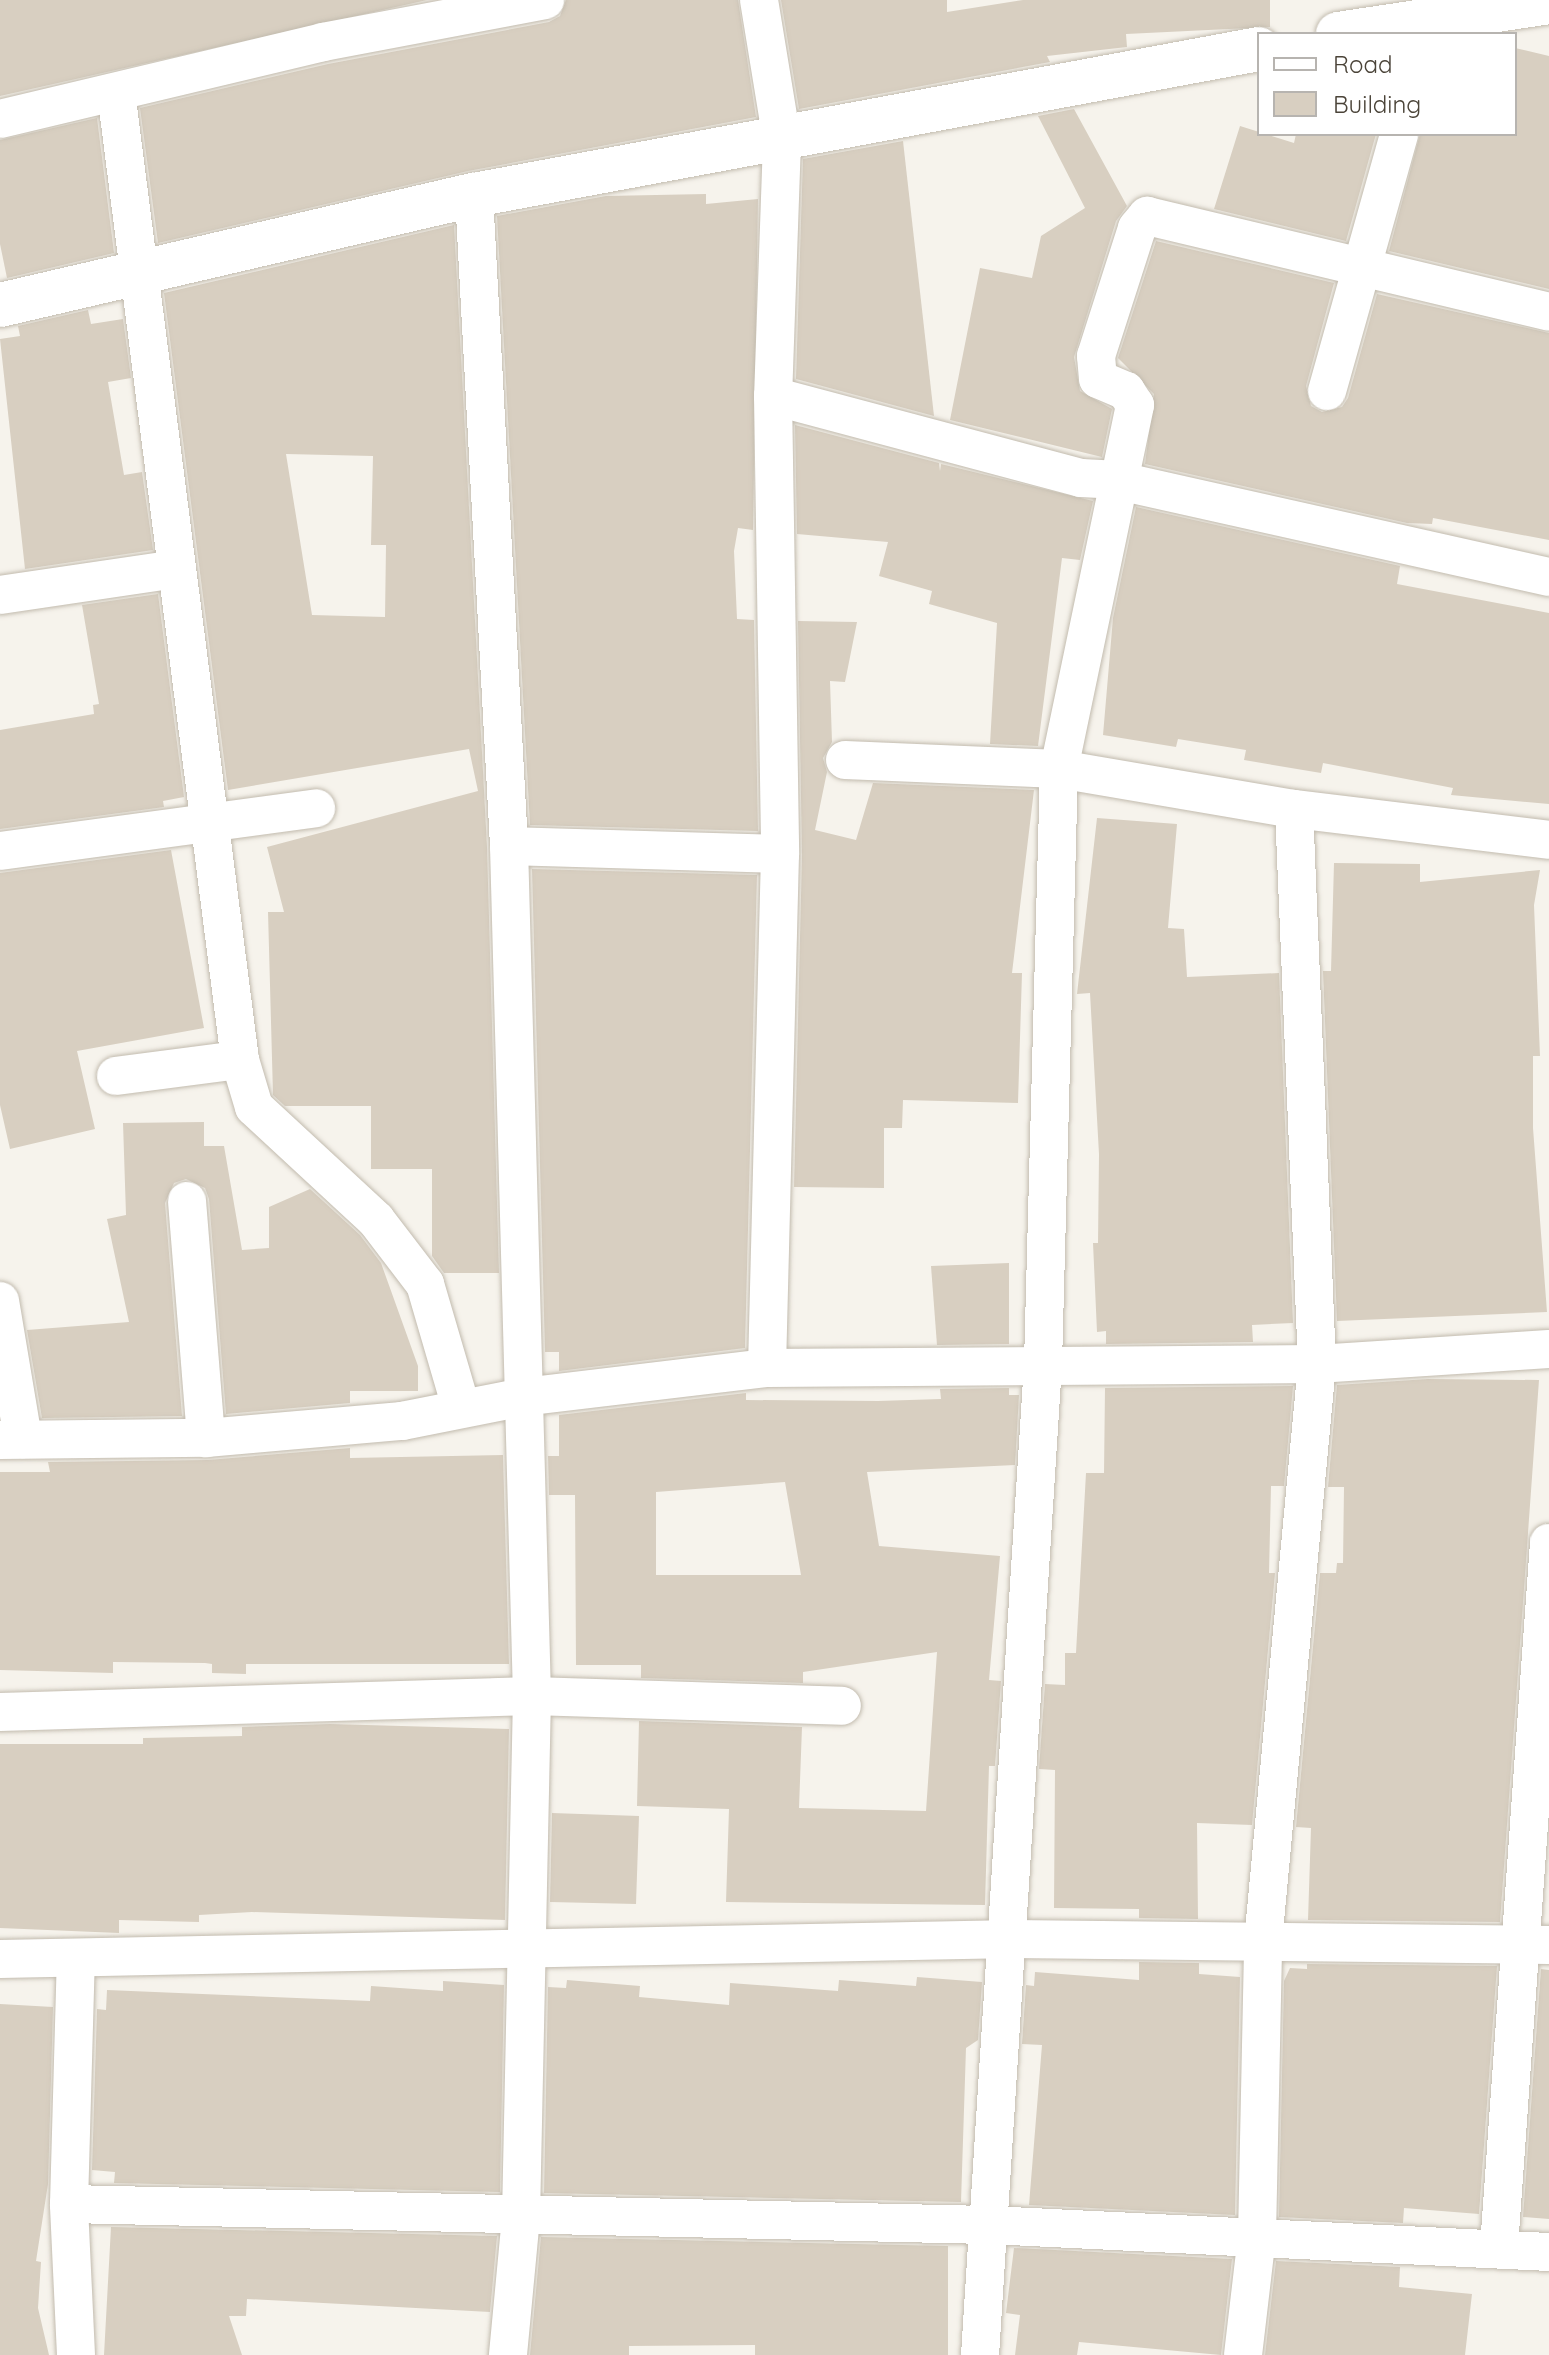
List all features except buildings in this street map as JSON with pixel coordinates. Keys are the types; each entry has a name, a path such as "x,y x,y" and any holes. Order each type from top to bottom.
{"street":[{"path":"0,119 323,42 545,0"},
{"path":"759,0 782,141 773,396 780,854 767,1368"},
{"path":"1342,32 1384,13 1428,27 1549,2"},
{"path":"0,305 474,195 782,141 1257,49"},
{"path":"116,92 176,569 212,819 240,1060 254,1107 376,1220 425,1284 461,1407"},
{"path":"1327,391 1398,136"},
{"path":"474,195 509,846 532,1696 521,2217 508,2355"},
{"path":"980,2355 1011,1939 1043,1364 1059,769 1115,480 1135,405 1126,391 1098,379 1096,356 1137,228 1147,216 1549,312"},
{"path":"773,396 1081,478 1115,480 1549,577"},
{"path":"0,595 176,569"},
{"path":"845,760 1059,769 1294,809 1549,840"},
{"path":"0,851 212,819 316,808"},
{"path":"1243,2355 1257,2236 1263,1942 1317,1364 1294,809"},
{"path":"509,846 780,854"},
{"path":"116,1076 240,1060"},
{"path":"187,1201 206,1438"},
{"path":"0,1301 11,1440 206,1438 402,1421 523,1397 767,1368 1317,1364 1549,1349"},
{"path":"1499,2247 1536,1946 1549,1543"},
{"path":"0,1712 532,1696 842,1706"},
{"path":"0,1959 1011,1939 1536,1946"},
{"path":"76,1958 69,2204 76,2355"},
{"path":"69,2204 521,2217 989,2225 1499,2247 1549,2252"}]}
